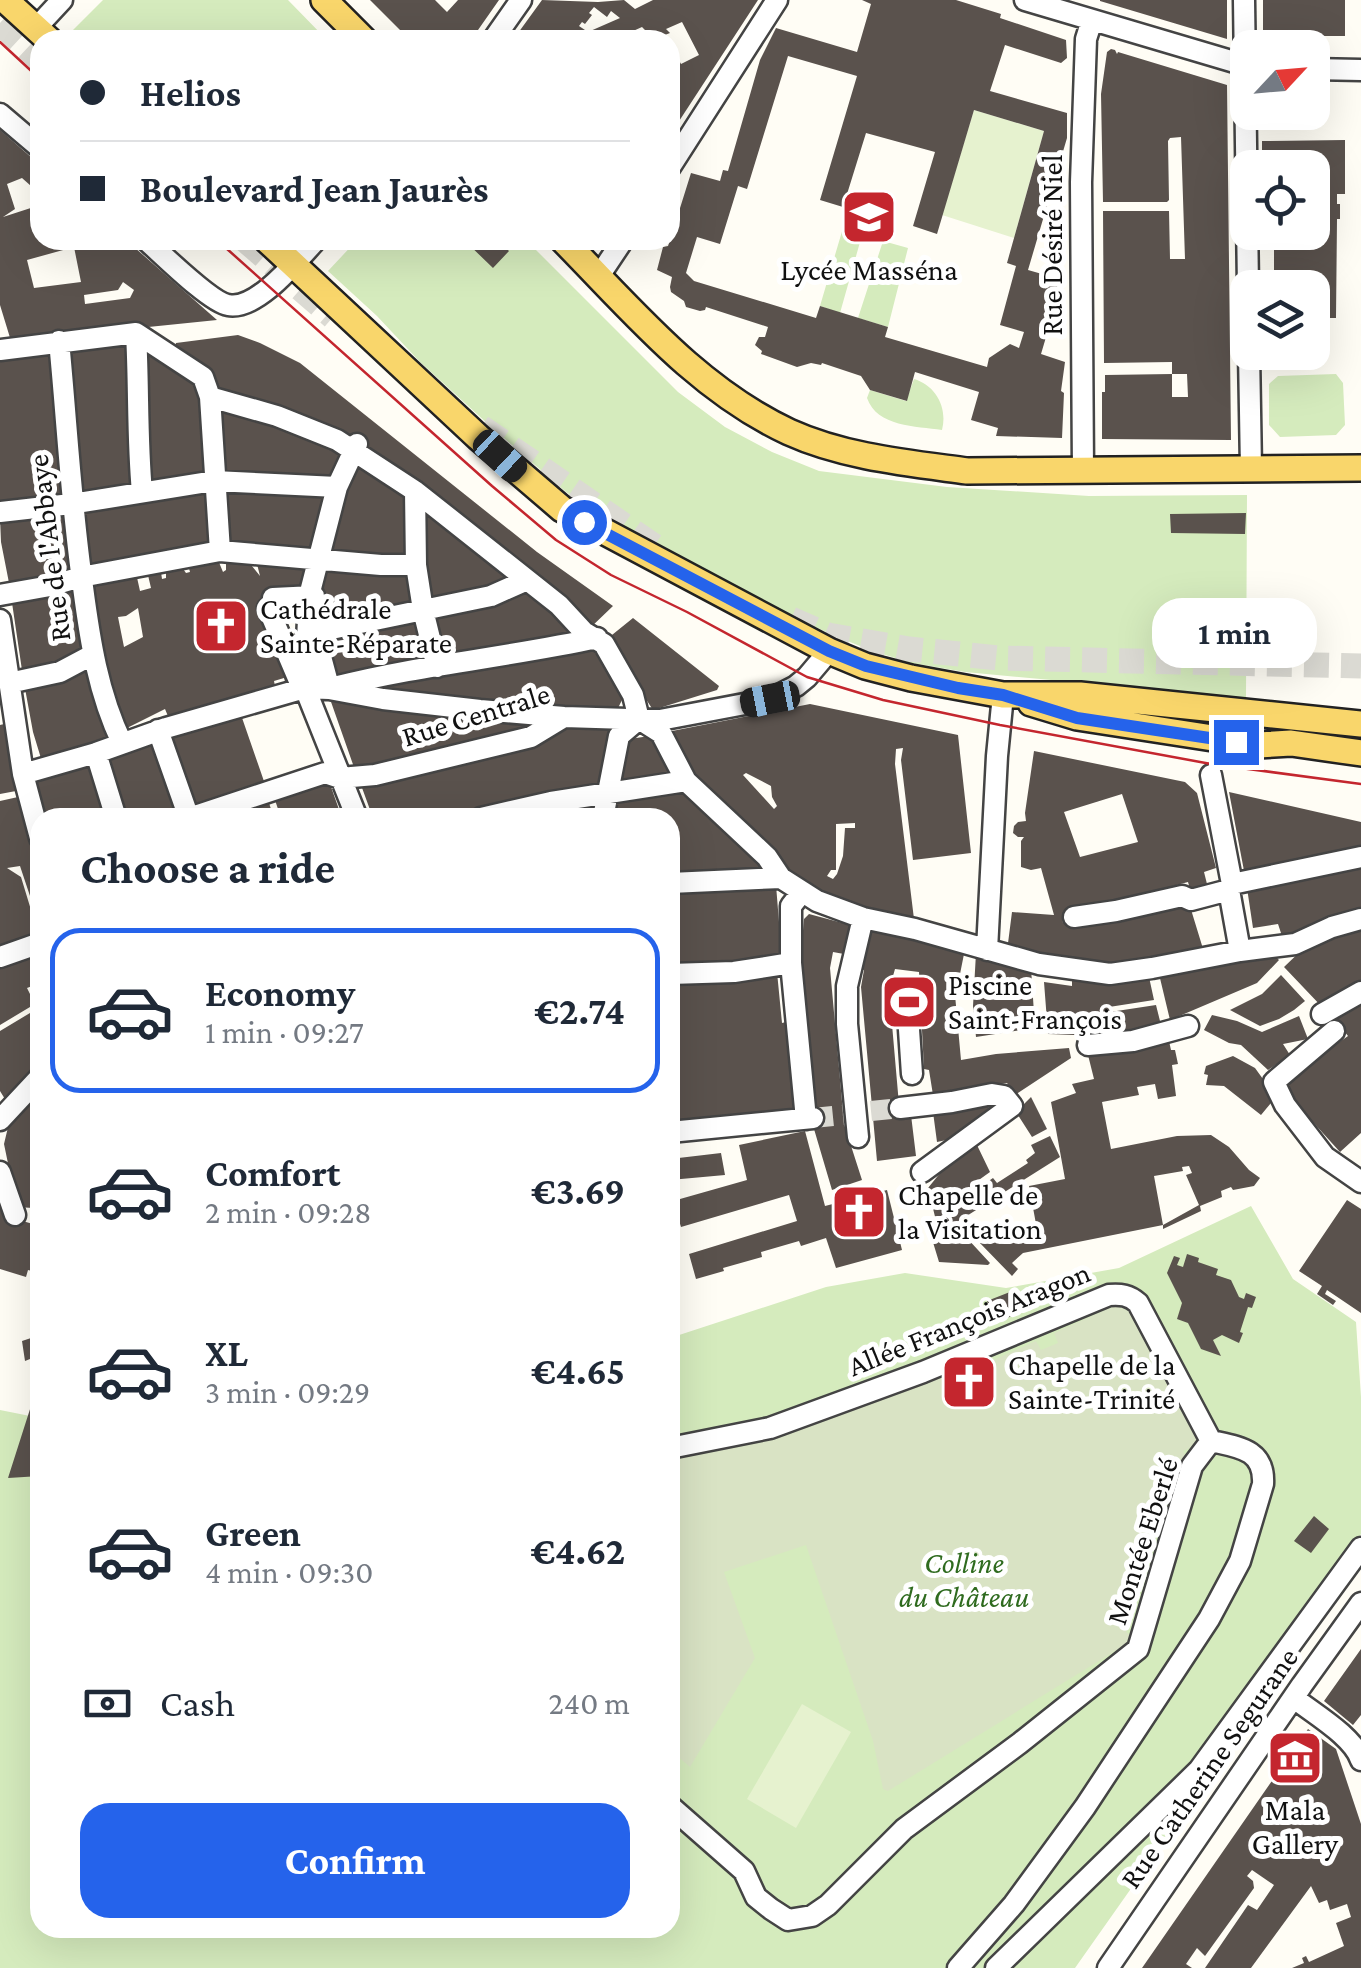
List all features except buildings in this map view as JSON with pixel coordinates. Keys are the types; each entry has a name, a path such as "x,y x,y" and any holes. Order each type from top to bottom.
{"main road":[{"path":"5,0 39,30"},
{"path":"324,0 354,30"},
{"path":"277,250 521,476 562,509 829,651 910,678 1003,695 1077,718 1258,745 1291,743"},
{"path":"573,250 682,360 718,390 792,433 845,451 968,470 1361,468"},
{"path":"1003,695 1080,696 1361,724"},
{"path":"1086,707 1308,731 1361,724"},
{"path":"1240,725 1291,743 1361,753"}],"street":[{"path":"45,30 62,0"},
{"path":"500,30 521,0"},
{"path":"680,151 776,0"},
{"path":"1025,0 1230,60"},
{"path":"1244,0 1245,30"},
{"name":"Rue Désiré Niel","path":"1083,471 1080,182 1086,39 1092,20"},
{"path":"1330,69 1361,70"},
{"path":"0,114 30,140"},
{"path":"1247,130 1248,270"},
{"path":"157,250 210,296 228,305 271,288 306,250"},
{"path":"599,276 616,250"},
{"path":"136,334 137,442 142,492"},
{"path":"0,350 136,334 202,377 210,397 220,551"},
{"name":"Rue de l'Abbaye","path":"59,341 71,504 92,654 109,715 122,742"},
{"path":"1249,370 1251,470"},
{"path":"210,397 277,416 355,447 560,605 584,632 604,644 633,696 639,720 662,733 686,781 767,857 781,878 802,892 862,918 1039,964 1110,974 1295,944 1361,919"},
{"path":"353,808 305,685 312,633 310,596 337,487 355,447"},
{"path":"0,512 214,481 337,487"},
{"path":"415,491 416,565 422,610 437,667"},
{"path":"0,595 220,551 416,565"},
{"path":"312,633 491,596 527,580"},
{"path":"310,596 273,598 276,605 268,608 300,683 383,699 564,718"},
{"path":"0,620 9,682 7,711 32,808"},
{"path":"328,689 368,678 597,638"},
{"name":"Rue Centrale","path":"219,808 324,773 340,778 375,775 531,737 564,718 660,720 770,699 796,686 829,651"},
{"path":"9,682 60,672 92,654"},
{"path":"23,774 305,685"},
{"path":"996,953 996,756 1003,695"},
{"path":"605,808 619,736 639,720"},
{"path":"158,730 185,808"},
{"path":"96,753 113,808"},
{"path":"1211,775 1240,951"},
{"path":"532,808 686,781"},
{"path":"1074,917 1182,896 1190,900 1361,858"},
{"path":"680,883 781,878"},
{"path":"680,1131 810,1118 792,963 792,906 802,892"},
{"path":"858,1137 847,986 862,918"},
{"path":"0,957 30,946"},
{"path":"680,974 734,972 792,963"},
{"path":"1361,992 1274,1082 1285,1105 1326,1157 1361,1182"},
{"path":"908,1015 912,1074"},
{"path":"1088,1045 1133,1041 1188,1026"},
{"path":"1,1116 30,1087"},
{"path":"900,1108 992,1094 1004,1096 1012,1106 922,1172"},
{"path":"0,1172 16,1215"},
{"name":"Allée François Aragon","path":"680,1446 770,1428 1118,1294 1138,1303 1211,1441"},
{"name":"Montée Eberlé","path":"680,1815 744,1871 756,1896 771,1909 788,1920 812,1916 828,1905 904,1829 1138,1649 1192,1466 1211,1441 1242,1447 1254,1455 1264,1473 1263,1484 1240,1562 1210,1619 1085,1807 1014,1904 964,1960"},
{"path":"996,1968 1199,1770 1361,1548"},
{"name":"Rue Catherine Segurane","path":"1108,1968 1361,1603"},
{"path":"1294,1698 1351,1742 1361,1760"}],"green space":[{"path":"103,0 288,0 317,30 73,30"},
{"path":"974,110 1044,131 1014,238 942,215"},
{"path":"843,228 862,235 840,313 820,306"},
{"path":"883,241 908,248 888,327 858,318"},
{"path":"348,250 536,250 678,392 725,427 819,471 947,487 1089,496 1247,495 1246,698 965,672 912,663 828,633 742,591 566,492 420,362 328,271"},
{"path":"1336,374 1343,383 1345,425 1336,435 1280,437 1269,425 1269,384 1278,376"},
{"path":"914,379 928,386 938,398 943,413 942,430 888,420 872,408 867,398 870,390 906,401"},
{"name":"Colline du Château","path":"1251,1206 1293,1279 1356,1322 1361,1397 1361,1534 1197,1759 1204,1785 1075,1968 0,1968 0,1410 30,1416 30,1938 680,1938 680,1335 826,1287 905,1273 1006,1288 1119,1268"},
{"path":"1116,1305 1135,1314 1185,1405 1198,1445 1183,1451 1186,1457 1166,1481 1115,1617 1133,1640 888,1791 883,1789 873,1741 806,1545 724,1572 755,1658 690,1767 680,1758 680,1458 772,1440 985,1359 987,1363 1036,1341 1041,1350 1058,1343 1054,1333"},
{"path":"802,1704 851,1732 796,1828 747,1799"}],"tunnel":[{"path":"0,23 30,51"},
{"path":"256,250 333,317"},
{"path":"481,427 663,552"},
{"path":"791,619 828,635 909,649 999,658 1361,666"},
{"path":"871,1111 900,1108"},
{"path":"813,1118 843,1115"}],"tram line":[{"path":"0,42 30,70"},
{"path":"228,250 556,540 611,575 807,677 883,700 1000,725 1211,764 1361,784"}],"place":[{"name":"Lycée Masséna","path":"869,217"},
{"name":"Cathédrale Sainte-Réparate","path":"221,626"},
{"name":"Piscine Saint-François","path":"909,1002"},
{"name":"Chapelle de la Visitation","path":"859,1212"},
{"name":"Chapelle de la Sainte-Trinité","path":"969,1382"},
{"name":"Mala Gallery","path":"1295,1758"}],"route":[{"path":"584,522 829,651 866,666 1003,695 1077,718 1236,742"}]}
